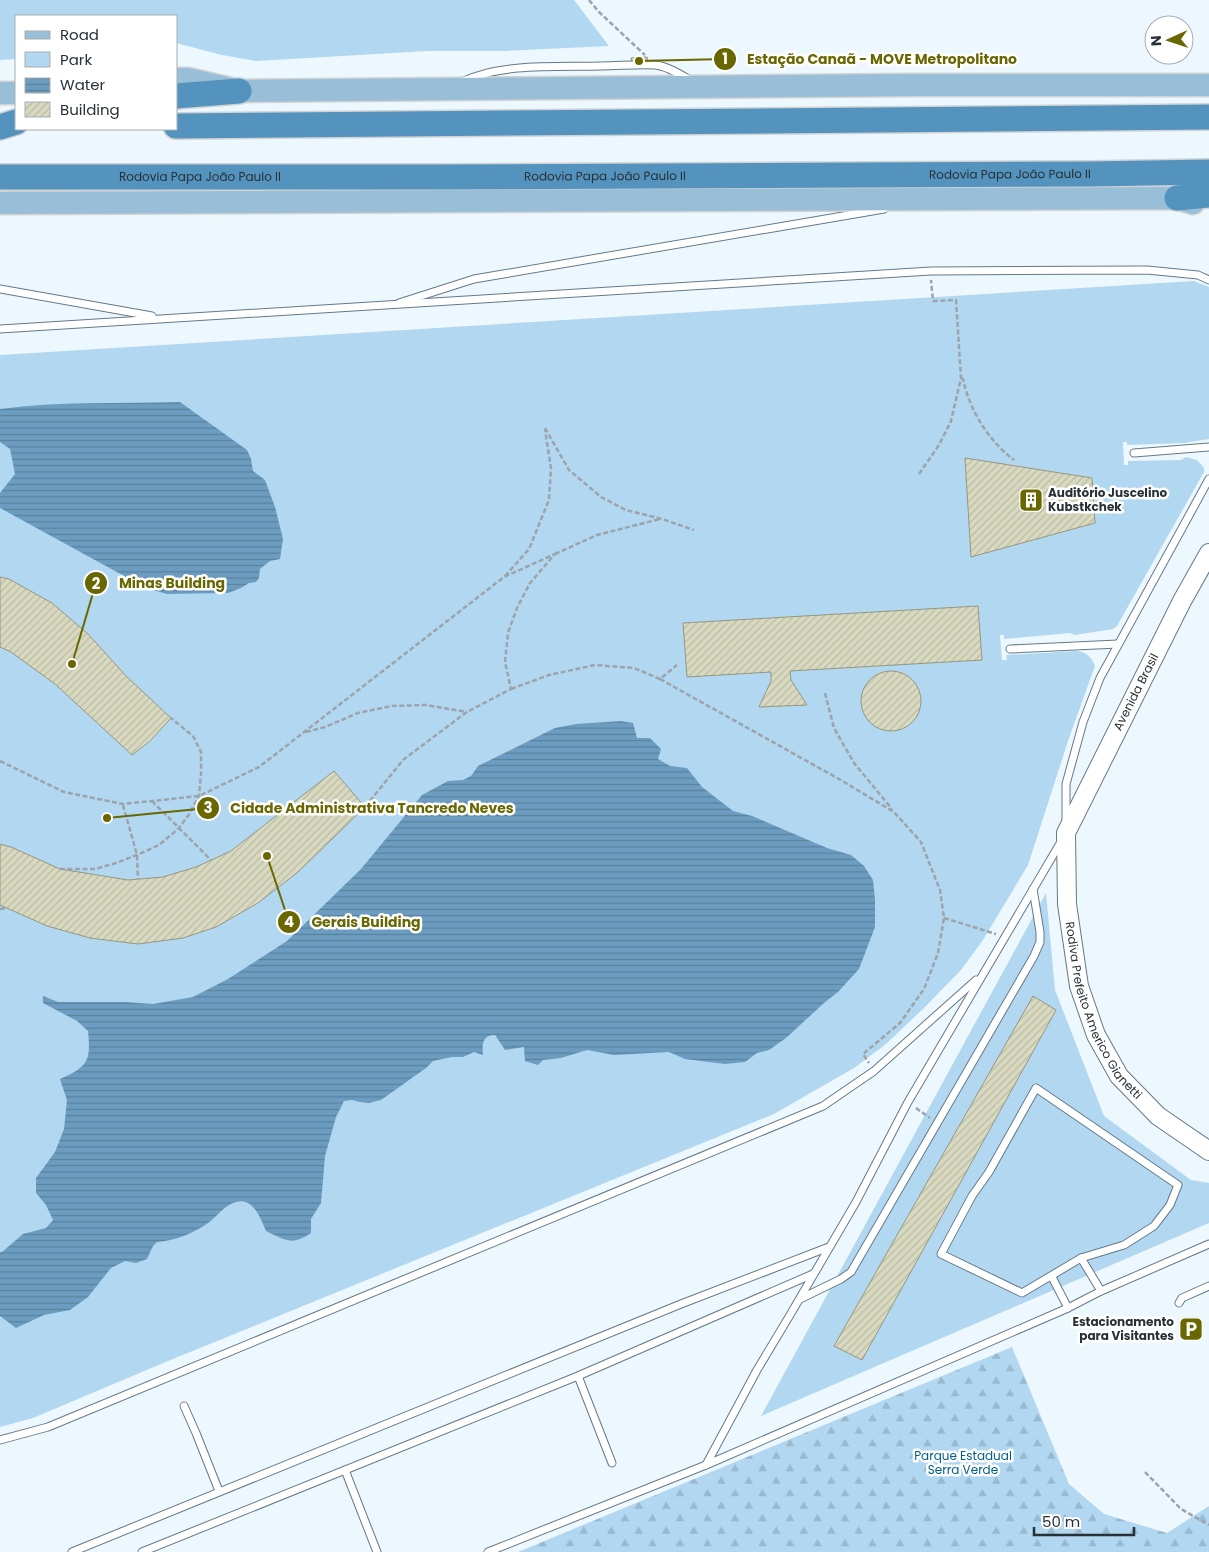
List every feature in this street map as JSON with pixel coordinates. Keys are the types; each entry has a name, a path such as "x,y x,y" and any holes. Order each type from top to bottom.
{"highway":[{"path":"178,96 239,91"},
{"path":"178,126 1209,117"},
{"path":"0,127 15,122"},
{"path":"0,127 15,127"},
{"name":"Rodovia Papa João Paulo II","path":"0,176 448,177 1209,172"},
{"path":"1177,198 1209,195"}],"main road":[{"path":"178,79 239,91 1200,83"},
{"path":"0,93 15,93"},
{"path":"0,203 1177,198 1209,206"}],"street":[{"name":"Avenida Brasil","path":"1066,833 1182,601 1209,553"},
{"name":"Rodiva Prefeito Americo Gianetti","path":"1066,833 1067,904 1079,986 1096,1035 1119,1076 1158,1116 1209,1152"}],"lane":[{"path":"445,89 491,71 532,68 657,65 681,74 701,88"},
{"path":"389,306 474,279 944,199"},
{"path":"0,329 931,271 1147,270 1198,275 1209,280"},
{"path":"0,290 163,318"},
{"path":"1134,453 1209,447"},
{"path":"706,1465 756,1370 856,1202 908,1102 1066,833 1066,784 1083,722 1100,678 1209,479"},
{"path":"1010,648 1118,644"},
{"path":"799,1299 842,1279 851,1272 1034,956 1040,942 1040,932 1033,889"},
{"path":"0,1440 48,1426 823,1106 874,1071 982,975"},
{"path":"1036,1088 1178,1185 1170,1205 1154,1226 1124,1245 1081,1258 1052,1277 1022,1293 941,1254 972,1196 989,1172 1036,1088"},
{"path":"488,1552 706,1465 1068,1308 1101,1291 1209,1244"},
{"path":"72,1552 681,1304 829,1247"},
{"path":"1081,1258 1101,1291"},
{"path":"142,1552 578,1376 814,1274"},
{"path":"1052,1277 1068,1308"},
{"path":"1179,1303 1182,1298 1209,1286"},
{"path":"578,1376 612,1463"},
{"path":"184,1406 219,1491"},
{"path":"344,1470 377,1552"}],"path":[{"path":"589,0 599,12 657,65"},
{"path":"919,474 939,445 951,420 961,378 956,300 933,301 931,271"},
{"path":"961,378 976,416 1000,449 1014,460"},
{"path":"0,760 64,792 123,804 199,796 259,767 504,577 529,549 549,500 551,468 544,428 569,470 601,497 626,510 662,519 694,530"},
{"path":"504,577 597,534 662,519"},
{"path":"511,689 505,662 508,632 517,608 530,583 555,554"},
{"path":"364,807 404,760 467,712 511,689 549,675 595,665 634,668 660,679 894,812"},
{"path":"660,679 677,665"},
{"path":"824,693 834,728 854,763 921,842 940,890 944,918 938,953 924,989 900,1023 863,1054 874,1071"},
{"path":"303,733 325,727 358,713 392,706 426,705 467,712"},
{"path":"60,869 95,869 137,855 159,845 178,829 188,816 199,796 200,752 193,736 171,718"},
{"path":"152,801 211,860"},
{"path":"123,804 137,855 138,879"},
{"path":"0,909 6,908"},
{"path":"944,918 1004,937"},
{"path":"908,1102 937,1123"},
{"path":"1145,1472 1181,1509 1209,1525"}],"green space":[{"path":"0,0 574,0 609,46 505,51 427,51 256,61 222,55 178,44 178,15 15,15 15,59 0,60"},
{"path":"1194,281 1209,287 1209,439 1184,443 1127,445 1127,442 1123,442 1124,465 1128,465 1128,461 1181,460 1186,457 1197,460 1204,468 1204,472 1117,626 1113,629 1075,635 1070,633 1004,639 1004,635 1000,635 1002,660 1007,660 1006,655 1076,651 1088,655 1095,666 1069,738 1028,865 983,940 961,970 925,1007 886,1044 854,1068 774,1114 33,1418 0,1427 0,355"},
{"path":"1046,893 1055,990 1104,1116 1191,1180 1209,1183 1209,1223 761,1416"},
{"name":"Parque Estadual Serra Verde","path":"1012,1347 1069,1484 1104,1514 1167,1533 1209,1506 1209,1552 518,1552"}],"water":[{"path":"180,402 247,450 253,471 265,480 275,507 283,539 280,559 270,561 260,569 259,578 256,582 249,583 228,593 167,594 146,588 0,508 0,493 15,474 10,449 0,442 0,409 67,404"},
{"path":"621,721 633,723 637,738 650,738 661,749 658,759 670,766 687,768 702,787 733,811 752,816 827,848 851,855 864,866 873,880 875,927 859,969 838,992 786,1038 769,1050 757,1053 745,1062 725,1064 685,1059 669,1052 614,1055 587,1050 561,1058 543,1060 538,1065 525,1061 524,1047 505,1050 495,1035 491,1035 484,1041 483,1055 474,1052 463,1057 433,1061 381,1100 369,1103 352,1100 344,1101 336,1117 325,1156 321,1203 311,1219 311,1233 293,1240 278,1237 266,1231 257,1212 249,1203 237,1202 226,1207 211,1221 197,1230 184,1236 157,1242 147,1259 136,1263 125,1261 111,1268 88,1297 70,1310 44,1315 16,1328 0,1316 0,1252 23,1234 46,1228 53,1220 46,1205 36,1193 36,1178 55,1152 64,1129 67,1100 60,1079 77,1071 86,1062 89,1049 88,1031 77,1021 43,1003 43,996 58,1002 153,1004 193,997 228,979 287,941 361,869 422,795 448,781 463,780 471,776 478,766 555,728 576,724"}],"building":[{"path":"647,57 648,63 632,64 631,58"},
{"name":"Auditório Juscelino Kubstkchek","path":"965,458 1092,478 1095,523 971,557"},
{"path":"0,577 9,579 52,603 88,634 127,677 171,718 150,741 132,755 55,684 11,652 0,647"},
{"path":"978,606 982,660 790,671 791,680 807,705 759,707 771,681 771,672 687,677 683,623"},
{"path":"891,671 908,676 916,684 921,701 916,718 908,726 891,731 874,726 866,718 861,701 866,684 874,676"},
{"path":"334,771 365,807 298,872 258,903 216,927 183,938 138,944 90,938 47,926 0,905 0,844 60,869 128,880 163,877 196,867 231,851"},
{"path":"1033,996 1056,1010 862,1360 834,1346"}],"place":[{"name":"Estação Canaã - MOVE Metropolitano","path":"639,61"},
{"name":"Auditório Juscelino Kubstkchek","path":"1031,500"},
{"name":"Minas Building","path":"72,664"},
{"name":"Cidade Administrativa Tancredo Neves","path":"107,818"},
{"name":"Gerais Building","path":"267,856"},
{"name":"Estacionamento para Visitantes","path":"1191,1329"}]}
